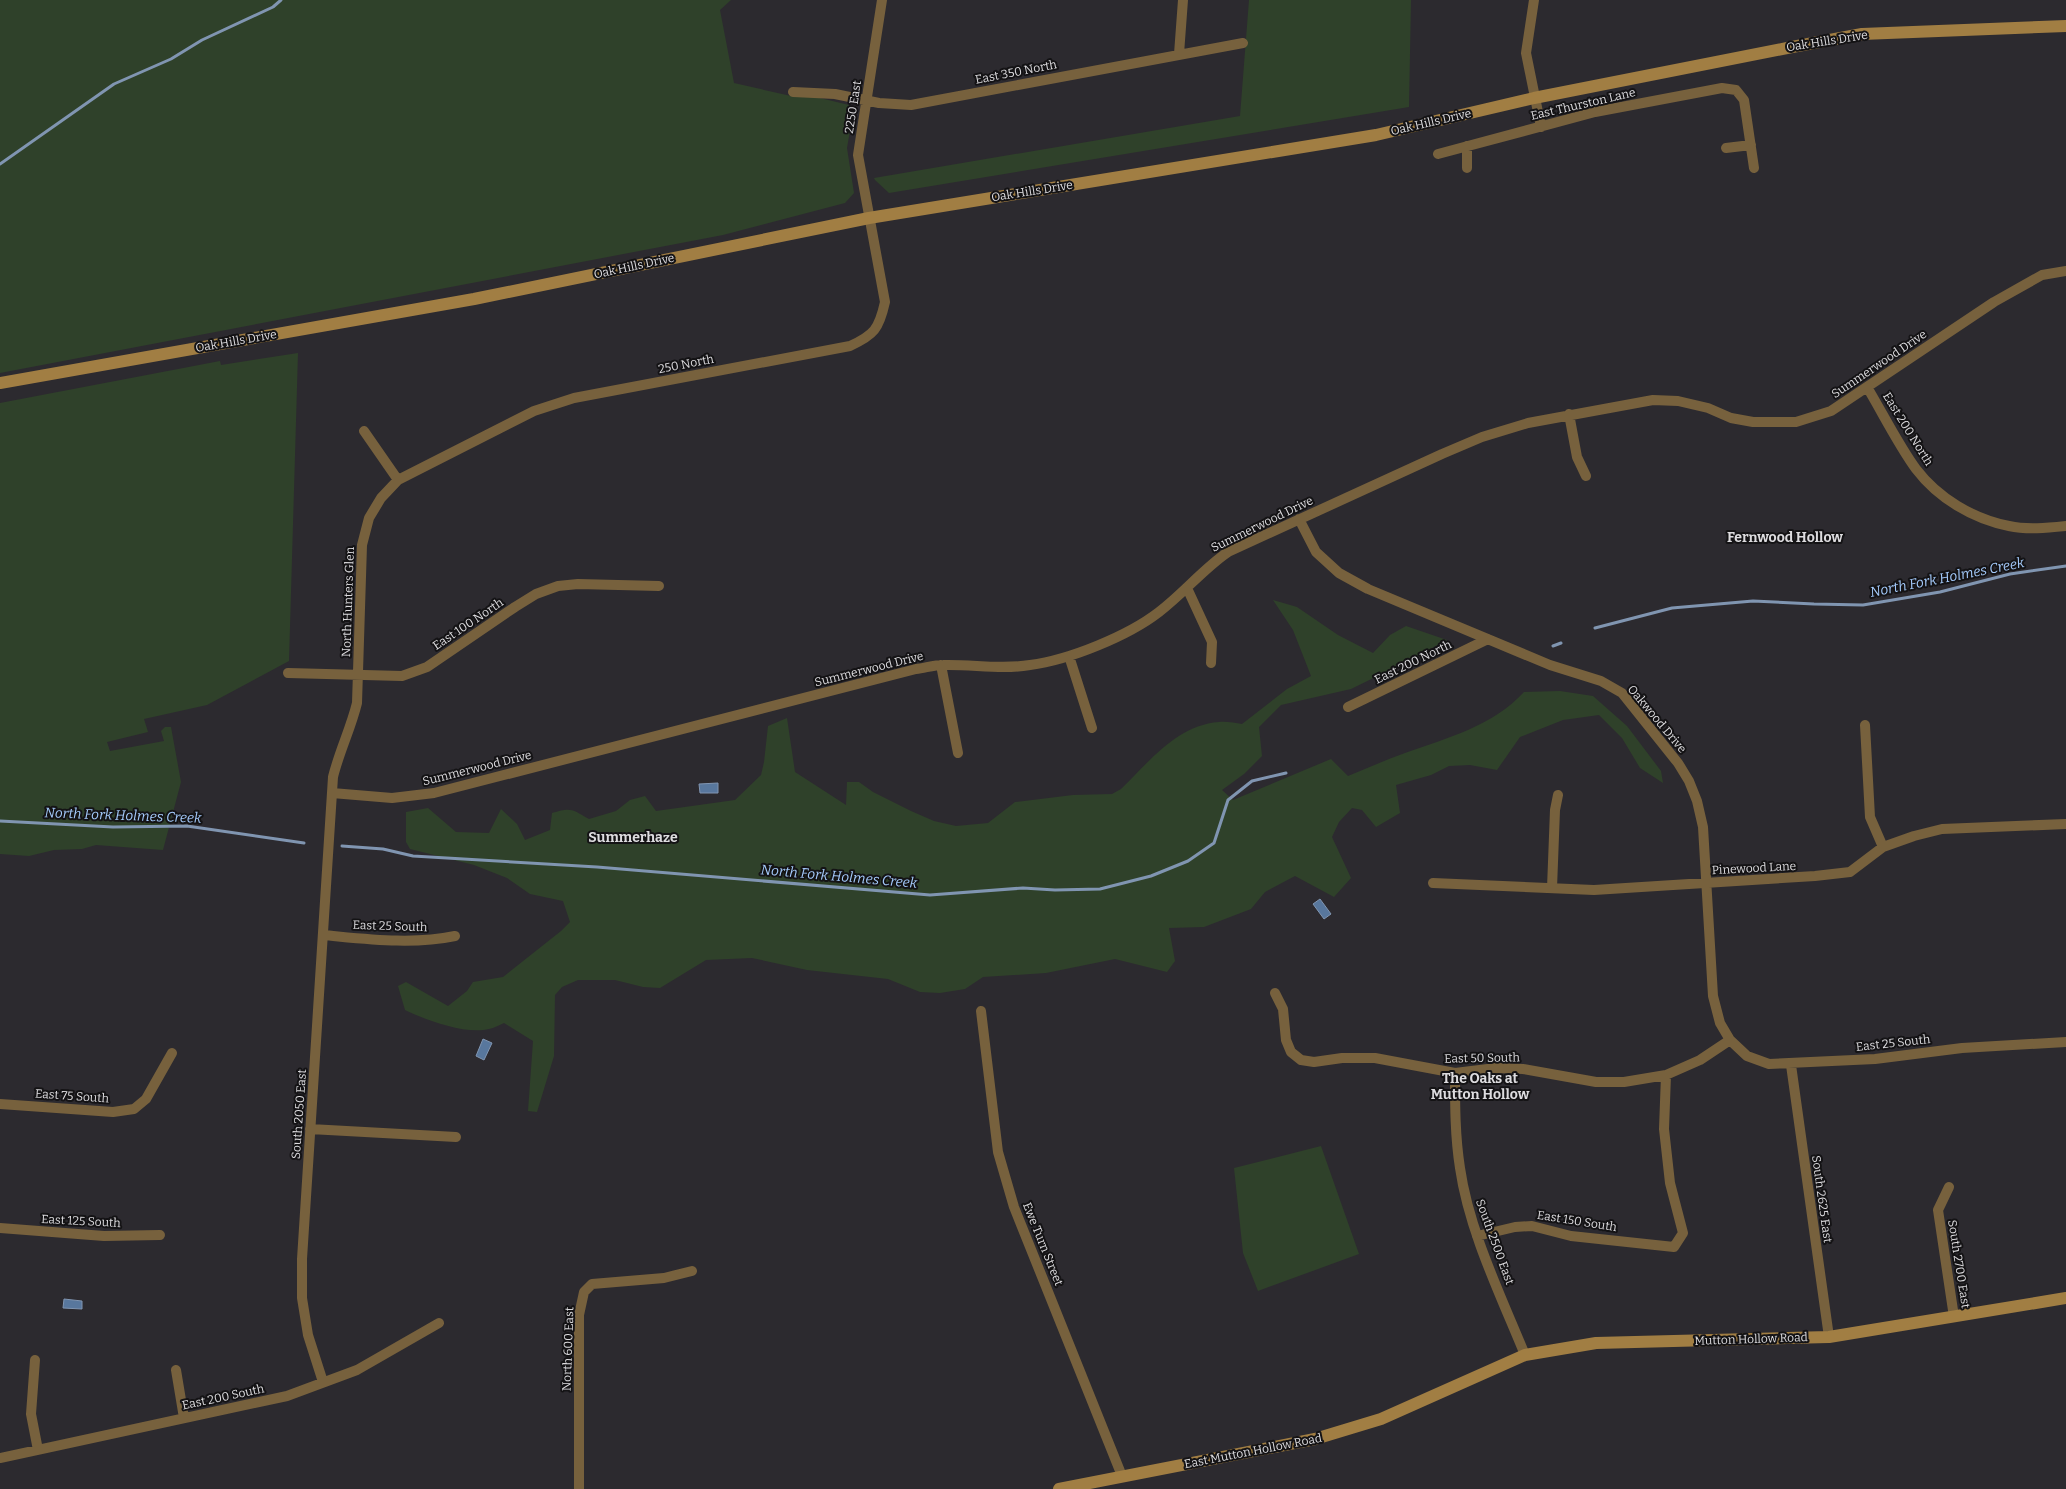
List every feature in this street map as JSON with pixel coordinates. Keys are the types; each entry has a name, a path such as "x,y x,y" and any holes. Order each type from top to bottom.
{"main road":[{"name":"Oak Hills Drive","path":"0,383 474,299 868,218 1376,134 1534,98 1735,56 1862,34 2066,26"},
{"name":"Mutton Hollow Road","path":"1442,1392 1525,1355 1596,1343 1830,1336 2066,1298"},
{"name":"East Mutton Hollow Road","path":"1059,1489 1316,1439 1382,1419 1442,1392"}],"street":[{"name":"2250 East","path":"868,218 858,156 882,0"},
{"path":"1179,54 1183,0"},
{"path":"1534,0 1526,53 1541,127"},
{"name":"East 350 North","path":"794,92 835,94 867,101 911,105 1243,43"},
{"name":"East Thurston Lane","path":"1438,154 1624,106 1722,88 1736,90 1744,100 1751,146"},
{"path":"1467,146 1467,168"},
{"path":"1726,148 1751,146 1754,168"},
{"name":"250 North","path":"398,480 534,410 574,398 850,346 869,337 881,320 885,302 868,218"},
{"name":"Summerwood Drive","path":"332,793 392,798 434,792 916,669 941,665 988,667 1030,665 1069,656 1117,636 1158,613 1187,588 1208,566 1228,552 1482,437 1528,423 1644,401 1678,401 1708,408 1731,418 1754,422 1796,422 1831,411 1994,302 2042,275 2066,271"},
{"name":"East 200 North","path":"1867,387 1916,469 1941,496 1972,514 2009,526 2040,528 2066,526"},
{"path":"1569,414 1578,457 1586,476"},
{"path":"364,431 398,480"},
{"name":"North Hunters Glen","path":"332,793 338,758 352,723 357,702 362,545 369,518 381,498 398,480"},
{"name":"Oakwood Drive","path":"1299,519 1316,552 1339,573 1368,589 1550,665 1601,681 1622,693 1678,763 1689,781 1697,801 1703,826 1713,996 1720,1023 1730,1040"},
{"name":"East 100 North","path":"288,673 402,676 428,667 536,594 558,586 578,584 659,586"},
{"path":"1187,588 1212,642 1211,663"},
{"name":"East 200 North","path":"1348,707 1488,639"},
{"path":"1069,656 1092,728"},
{"path":"941,665 958,753"},
{"path":"1865,725 1870,817 1883,847"},
{"name":"South 2050 East","path":"323,1382 308,1334 302,1298 302,1259 332,793"},
{"path":"1552,888 1554,810 1558,794"},
{"name":"Pinewood Lane","path":"1433,882 1594,890 1815,876 1850,872 1883,847 1942,829 2066,824"},
{"name":"East 25 South","path":"323,935 398,941 434,940 455,936"},
{"name":"East 50 South","path":"1275,993 1283,1009 1286,1040 1291,1052 1301,1060 1314,1062 1342,1058 1375,1058 1456,1073 1496,1068 1523,1069 1596,1082 1624,1082 1666,1076 1700,1060 1730,1040"},
{"name":"Ewe Turn Street","path":"981,1011 998,1152 1014,1207 1122,1476"},
{"name":"East 25 South","path":"1730,1040 1747,1056 1769,1064 1791,1065 1875,1059 1962,1048 2066,1042"},
{"name":"East 75 South","path":"0,1104 113,1112 134,1109 146,1099 172,1053"},
{"name":"South 2625 East","path":"1791,1065 1830,1336"},
{"name":"South 2500 East","path":"1456,1073 1455,1126 1460,1170 1477,1236 1525,1355"},
{"name":"East 150 South","path":"1477,1236 1515,1227 1532,1226 1571,1236 1674,1247 1683,1233 1670,1183 1664,1129 1666,1076"},
{"path":"310,1129 456,1137"},
{"name":"South 2700 East","path":"1949,1187 1938,1210 1954,1317"},
{"name":"East 125 South","path":"0,1228 104,1236 160,1235"},
{"name":"North 600 East","path":"579,1489 579,1314 584,1292 592,1284 664,1278 692,1271"},
{"name":"East 200 South","path":"0,1458 287,1396 357,1370 439,1323"},
{"path":"35,1360 31,1414 38,1450"},
{"path":"176,1370 184,1418"}],"green space":[{"path":"0,0 731,0 720,10 734,83 791,96 816,97 849,105 853,113 847,148 854,193 845,203 723,235 0,373"},
{"path":"1249,0 1411,0 1409,107 889,193 874,178 1240,116"},
{"path":"298,353 289,661 207,705 144,719 148,732 107,742 110,751 164,741 161,731 165,727 171,727 181,782 163,850 96,845 82,849 54,850 29,856 0,854 0,403 220,361 221,365"},
{"path":"1273,600 1297,607 1338,635 1373,653 1390,635 1406,626 1447,640 1351,689 1281,705 1259,727 1262,756 1244,774 1222,790 1233,800 1331,759 1348,776 1469,730 1498,714 1524,692 1560,691 1593,696 1627,726 1661,771 1663,783 1640,768 1622,738 1599,715 1563,720 1520,737 1497,770 1470,765 1449,766 1431,775 1396,785 1400,813 1376,827 1362,810 1352,808 1339,822 1332,837 1351,878 1334,897 1295,876 1265,892 1251,909 1204,927 1169,928 1175,961 1167,972 1115,959 1046,973 983,977 965,989 940,993 920,992 888,979 807,970 752,958 706,960 660,988 643,987 615,980 578,980 562,987 555,995 554,1056 537,1112 528,1111 533,1041 504,1023 489,1029 469,1030 435,1022 405,1010 398,986 406,982 448,1006 467,991 473,982 503,977 570,922 563,901 530,894 507,878 474,865 410,849 406,842 406,812 428,808 456,832 489,833 501,809 517,824 525,840 550,830 552,813 563,810 575,811 589,819 616,811 630,800 645,796 656,811 735,800 761,775 768,726 787,718 795,772 846,805 847,782 859,782 873,792 911,811 934,821 956,826 988,823 1015,802 1073,795 1112,794 1121,789 1153,757 1177,737 1204,725 1222,722 1242,724 1287,689 1311,676 1293,630"},
{"path":"1321,1146 1359,1254 1258,1291 1243,1253 1234,1168"}],"water":[{"path":"718,783 718,793 700,793 699,784"},
{"path":"1320,899 1331,914 1324,919 1313,904"},
{"path":"483,1039 492,1043 484,1060 476,1056"},
{"path":"64,1299 82,1301 82,1309 63,1308"}],"waterway":[{"name":"North Fork Holmes Creek","path":"0,164 114,84 171,59 202,40 273,7 281,0"},
{"name":"North Fork Holmes Creek","path":"1595,628 1672,608 1753,601 1863,605 1940,592 2010,574 2066,566"},
{"name":"North Fork Holmes Creek","path":"1553,646 1561,643"},
{"name":"North Fork Holmes Creek","path":"342,846 383,849 413,856 597,867 930,895 1023,888 1055,890 1100,889 1151,876 1188,861 1214,843 1228,800 1252,781 1286,773"},
{"name":"North Fork Holmes Creek","path":"0,821 113,827 187,826 304,843"}],"district":[{"name":"Fernwood Hollow","path":"1785,537"},
{"name":"Summerhaze","path":"633,837"},
{"name":"The Oaks at Mutton Hollow","path":"1480,1086"}]}
